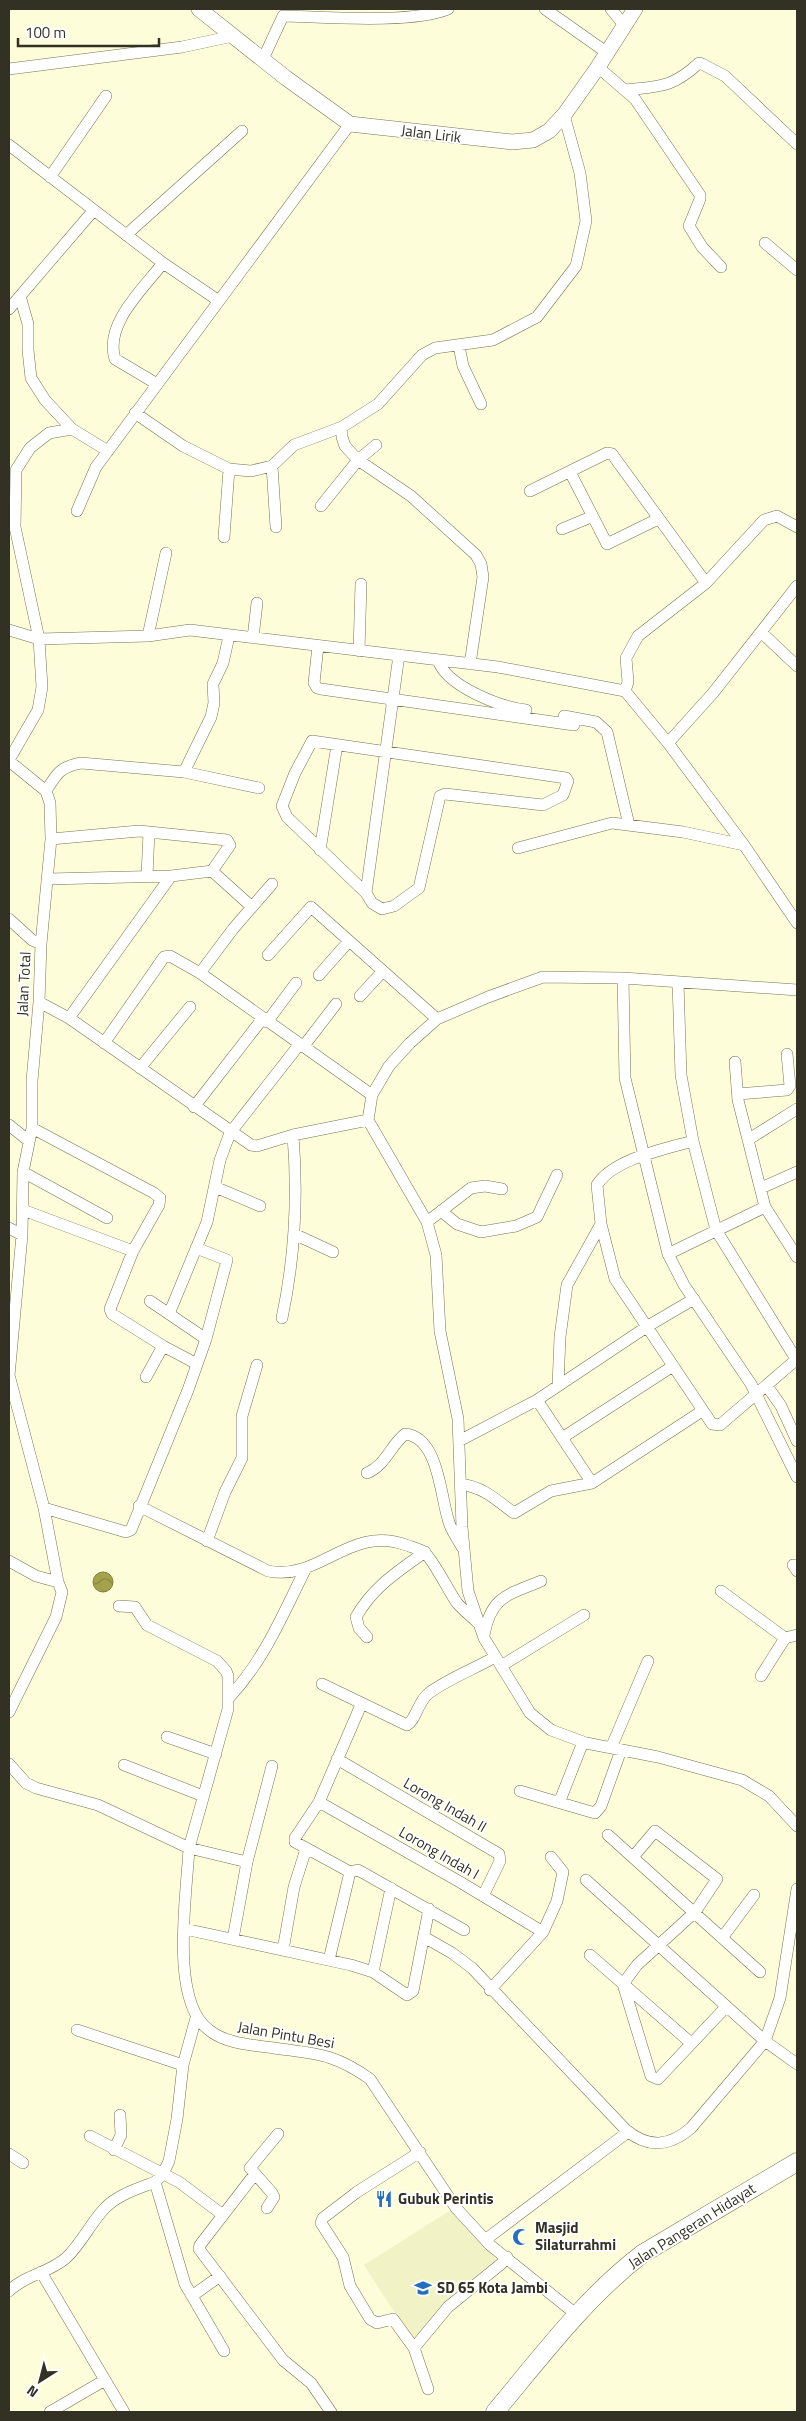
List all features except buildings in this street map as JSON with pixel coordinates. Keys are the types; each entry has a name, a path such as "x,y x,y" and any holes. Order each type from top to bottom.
{"highway":[{"name":"Jalan Pangeran Hidayat","path":"495,2412 577,2315 609,2281 642,2254 797,2162"}],"main road":[{"path":"199,9 350,124"},
{"name":"Jalan Lirik","path":"350,124 512,142 533,140 549,131 564,115 598,67 635,9"}],"street":[{"path":"263,59 283,16 415,16 438,13 448,9"},
{"path":"545,9 606,52"},
{"path":"611,9 624,24"},
{"path":"9,69 182,47 233,36"},
{"path":"625,90 663,86 678,80 698,63 702,64 725,76 797,144"},
{"path":"598,67 635,99 700,194 700,199 689,226 702,247 721,267"},
{"path":"50,177 106,96"},
{"path":"135,413 183,446 229,469 251,471 272,466 294,444 342,427 378,404 422,355 435,348 493,340 537,317 576,266 586,221 580,173 564,115"},
{"path":"77,511 96,467 350,124"},
{"path":"126,235 242,131"},
{"path":"9,145 162,263 219,301"},
{"path":"9,309 93,211"},
{"path":"765,243 797,270"},
{"path":"157,384 115,359 112,340 117,323 162,263"},
{"path":"20,296 28,324 31,378 45,400 72,430 108,451"},
{"path":"459,346 463,366 481,404"},
{"path":"342,427 342,437 346,446 358,460 411,496 476,555 481,564 483,577 470,664"},
{"path":"72,430 48,433 30,448 16,470 12,510 39,639 42,687 38,710 9,761 46,791 56,775 66,766 81,763 184,772 259,788"},
{"path":"321,506 358,460 376,444"},
{"path":"530,491 607,454 612,454 630,478 654,521 706,583"},
{"path":"272,466 276,527"},
{"path":"224,536 229,469"},
{"path":"570,472 597,542 607,544 654,521"},
{"path":"625,691 628,682 626,658 638,636 706,583 764,520 777,516 797,527"},
{"path":"562,529 588,518"},
{"path":"148,636 166,553"},
{"path":"359,651 361,584"},
{"path":"668,743 713,693 760,632 795,594"},
{"path":"253,638 257,603"},
{"path":"10,633 39,639 148,636 190,630 470,664 625,691 668,743 744,845 797,923"},
{"path":"760,632 797,666"},
{"path":"184,772 211,717 214,704 213,684 223,663 230,636"},
{"path":"318,646 314,683 317,688 574,725"},
{"path":"366,893 399,655"},
{"path":"438,660 441,668 454,682 504,705 516,709 580,718 596,722 602,726 609,736 628,826"},
{"path":"312,741 386,751 566,778 568,781 563,795 543,805 445,794 440,796 419,888 394,906 382,909 372,903 366,893 287,817 282,806 295,773 312,741"},
{"path":"320,850 337,745"},
{"name":"Jalan Total","path":"9,1375 22,1235 23,1172 32,1128 32,1081 51,839 50,804 46,791"},
{"path":"518,848 612,823 683,832 744,845"},
{"path":"48,879 171,876 212,871 230,845 227,840 139,831 51,839"},
{"path":"147,876 149,832"},
{"path":"212,871 252,907"},
{"path":"69,1018 171,876"},
{"path":"200,973 272,884"},
{"path":"268,955 311,907 438,1019"},
{"path":"9,919 32,940 42,944"},
{"path":"319,975 349,941"},
{"path":"104,1043 164,957 170,956 178,958 200,973 372,1095"},
{"path":"360,996 382,971"},
{"path":"797,990 623,978 543,978 488,997 438,1019 410,1043 388,1066 372,1095 368,1120 427,1222 436,1255 440,1331 458,1419 464,1551 468,1590 484,1638 498,1662 530,1713 551,1730 583,1742 658,1757 742,1780 769,1796 797,1826"},
{"path":"623,978 625,1078 668,1254 684,1285 756,1395 797,1477"},
{"path":"678,982 681,1075 693,1141 716,1230 797,1359 720,1425 712,1424 702,1411 648,1326 615,1279 601,1224 597,1184 606,1172 644,1155 693,1141"},
{"path":"194,1107 296,983"},
{"path":"39,1002 69,1018 250,1145 257,1146 293,1135 368,1120"},
{"path":"168,1314 207,1222 220,1160 230,1132 336,1004"},
{"path":"140,1068 190,1007"},
{"path":"738,1094 787,1090 790,1086 787,1054"},
{"path":"735,1062 738,1094 765,1207 792,1238 797,1257"},
{"path":"749,1139 797,1109"},
{"path":"9,1125 29,1141"},
{"path":"32,1128 154,1193 160,1198 159,1205 133,1251 110,1309 112,1314 163,1346 197,1364"},
{"path":"282,1318 290,1281 294,1234 296,1169 293,1135"},
{"path":"23,1172 108,1218"},
{"path":"761,1188 797,1172"},
{"path":"442,1211 457,1224 481,1232 516,1226 537,1217 545,1205 557,1175"},
{"path":"427,1222 471,1188 485,1186 502,1190"},
{"path":"215,1187 260,1206"},
{"path":"668,1254 765,1207"},
{"path":"23,1210 133,1251"},
{"path":"558,1385 560,1337 567,1285 601,1224"},
{"path":"9,1228 22,1235"},
{"path":"294,1234 333,1252"},
{"path":"44,1508 126,1532 130,1530 188,1390 206,1339 227,1260 196,1248"},
{"path":"459,1441 537,1400 648,1326 694,1299"},
{"path":"150,1301 206,1339"},
{"path":"146,1377 163,1346"},
{"path":"207,1541 225,1492 242,1458 242,1416 256,1365"},
{"path":"562,1438 673,1366"},
{"path":"9,1375 44,1508 58,1582 62,1592 56,1617 9,1712"},
{"path":"767,1386 794,1424 797,1441"},
{"path":"537,1400 592,1483"},
{"path":"461,1484 478,1487 514,1514 551,1491 571,1485 592,1483 702,1411"},
{"path":"367,1473 377,1469 387,1458 397,1440 405,1434 414,1435 424,1442 435,1461 448,1522 464,1551"},
{"path":"139,1506 268,1571 282,1574 306,1568 337,1552 371,1540 392,1540 424,1552 458,1605 479,1623"},
{"path":"367,1638 359,1628 356,1617 364,1604 374,1590 424,1552"},
{"path":"9,1561 36,1576 58,1582"},
{"path":"228,1699 242,1684 267,1649 306,1568"},
{"path":"484,1638 487,1621 493,1607 501,1598 542,1581"},
{"path":"721,1591 785,1638"},
{"name":"Jalan Pintu Besi","path":"119,1606 135,1607 147,1626 218,1661 228,1676 228,1699 225,1720 189,1848 184,1970 187,1995 196,2018 209,2031 226,2039 248,2045 330,2056 350,2064 370,2078 456,2208 486,2240 577,2315"},
{"path":"322,1684 361,1705 407,1725 411,1723 417,1706 428,1694 498,1662 584,1615"},
{"path":"761,1676 785,1638 797,1635"},
{"path":"520,1791 595,1813 601,1806 616,1749 648,1661"},
{"path":"361,1705 318,1802 294,1840 306,1849 350,1872 358,1870 464,1930"},
{"path":"167,1737 216,1754"},
{"path":"557,1802 562,1798 583,1742"},
{"name":"Lorong Indah II","path":"337,1759 499,1854 500,1861 483,1896"},
{"path":"9,1764 26,1783 36,1788 92,1803 189,1848 247,1862"},
{"path":"124,1765 203,1796"},
{"path":"233,1939 247,1862 272,1766"},
{"name":"Lorong Indah I","path":"318,1802 543,1932"},
{"path":"623,1984 637,1965 695,1912 717,1879 655,1832 633,1857"},
{"path":"608,1835 760,1972"},
{"path":"283,1950 294,1887 306,1849"},
{"path":"490,1990 543,1932 558,1902 564,1872 551,1857"},
{"path":"329,1960 350,1872"},
{"path":"586,1880 726,2007 765,2041 797,2064"},
{"path":"373,1972 391,1888"},
{"path":"424,1937 463,1961 628,2132 646,2142 665,2142 679,2138 691,2128 765,2041 780,1998 797,1888"},
{"path":"722,1938 754,1895"},
{"path":"185,1929 329,1960 373,1972 407,1995 410,1994 429,1909"},
{"path":"590,1955 691,2043"},
{"path":"623,1984 651,2076 658,2079 726,2007"},
{"path":"9,2290 28,2276 41,2272 65,2259 76,2248 104,2208 121,2196 159,2178 169,2161 177,2119 183,2065 196,2018"},
{"path":"77,2030 183,2065"},
{"path":"114,2150 121,2135 120,2115"},
{"path":"486,2240 628,2132"},
{"path":"267,2208 274,2196 254,2175 250,2168 278,2134"},
{"path":"90,2136 159,2178 196,2193 224,2215"},
{"path":"420,2152 358,2192 323,2218 321,2223 343,2257 350,2286 370,2319 378,2323 393,2319 414,2348 428,2389"},
{"path":"9,2154 23,2163"},
{"path":"254,2175 199,2247 283,2360 311,2383 331,2412"},
{"path":"159,2178 185,2284 224,2351"},
{"path":"414,2348 448,2307 507,2257"},
{"path":"41,2272 124,2412"},
{"path":"192,2296 220,2276"},
{"path":"50,2412 105,2380"}],"shaded area":[{"name":"SD 65 Kota Jambi","path":"451,2210 498,2262 414,2343 364,2265"}],"water":[{"path":"103,1572 110,1575 113,1582 110,1589 103,1592 96,1589 93,1582 96,1575"}],"place":[{"name":"Gubuk Perintis","path":"384,2199"},
{"name":"Masjid Silaturrahmi","path":"521,2237"},
{"name":"SD 65 Kota Jambi","path":"423,2288"}]}
